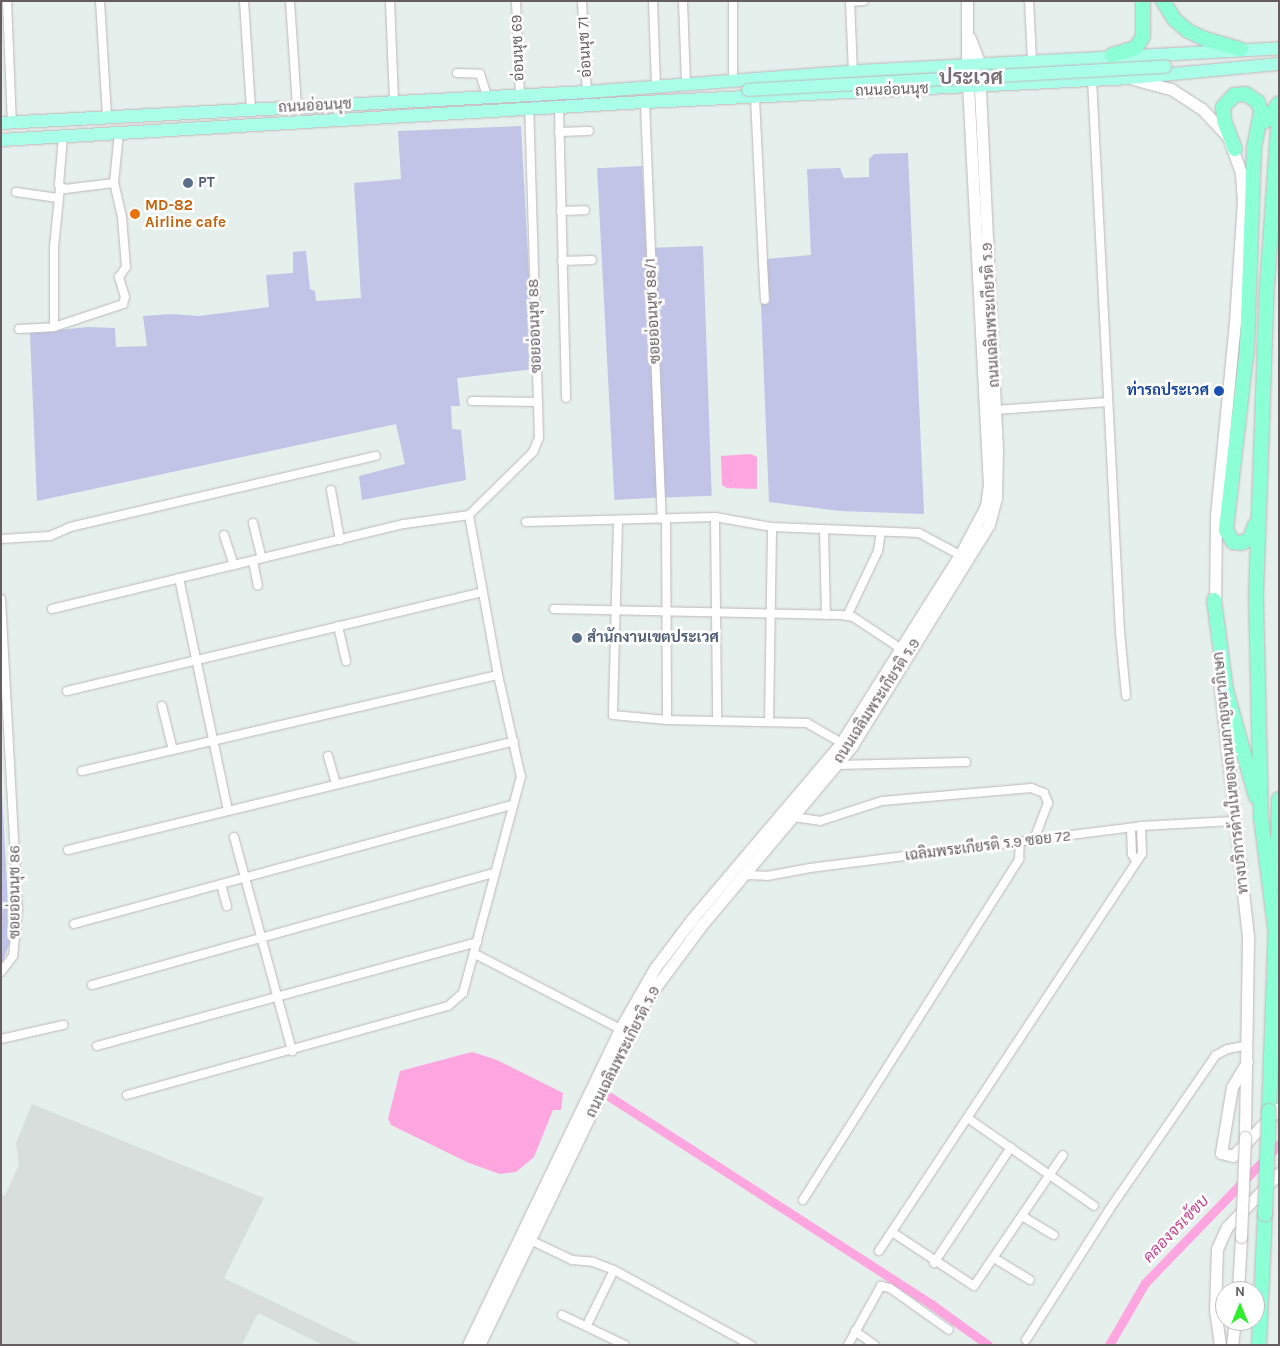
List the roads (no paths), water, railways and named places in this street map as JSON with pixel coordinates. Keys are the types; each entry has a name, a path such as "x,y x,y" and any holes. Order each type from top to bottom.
{"highway":[{"path":"1112,56 1134,48 1143,36 1143,1"},
{"path":"1163,1 1175,20 1188,31 1205,39 1241,49"},
{"path":"1235,149 1222,111 1227,100 1234,95 1250,95 1259,104 1247,348 1226,520 1228,535 1233,542 1246,542 1252,536 1260,474"},
{"path":"1256,136 1279,103"},
{"path":"1276,928 1261,817 1256,619 1267,286 1279,115"},
{"path":"1214,600 1228,700 1261,817"},
{"path":"1259,1345 1265,1214 1274,1109 1279,799"}],"main road":[{"name":"ถนนเฉลิมพระเกียรติ ร.9","path":"468,1345 620,1029 654,968 692,919 841,743 960,555 986,506 988,485 974,87 967,1"},
{"name":"ถนนอ่อนนุช","path":"625,103 660,90 686,84 733,80 1112,56 1277,48"},
{"name":"ถนนอ่อนนุช","path":"1245,62 1277,48"},
{"name":"ถนนอ่อนนุช","path":"1,140 645,103 751,94 1245,62 1279,64"},
{"path":"1013,63 1005,69 1003,76 1013,83"},
{"name":"ถนนอ่อนนุช","path":"7,123 586,92 628,88 751,94 933,89 1013,83 1130,78 1279,64"},
{"path":"932,68 943,78 941,85 933,89"},
{"name":"ทางบริการด้านในของถนนกาญจนาภิเษก","path":"1130,78 1171,89 1188,99 1220,126 1235,149 1241,173 1243,201 1216,515 1214,600 1222,717 1248,938 1248,1045 1239,1281"},
{"name":"ถนนเฉลิมพระเกียรติ ร.9","path":"480,1345 646,1000 666,969 836,765 882,698 989,524 997,490 996,410 974,87"},
{"path":"1247,1062 1232,1087 1221,1153 1233,1156 1274,1109"},
{"path":"1220,1345 1215,1311 1216,1249 1227,1227 1279,1173"},
{"path":"1232,1345 1234,1331"}],"street":[{"path":"7,1 7,123"},
{"path":"100,1 107,117"},
{"path":"244,1 250,110"},
{"path":"290,1 297,107"},
{"path":"390,1 394,101"},
{"name":"อ่อนนุช 69","path":"516,1 520,95"},
{"name":"อ่อนนุช 71","path":"582,1 586,92"},
{"path":"653,1 660,90"},
{"path":"683,1 686,84"},
{"path":"733,1 733,80"},
{"path":"852,72 850,2 864,1"},
{"path":"1029,1 1032,61"},
{"path":"457,73 480,74 487,96"},
{"path":"1092,79 1108,402 1126,696"},
{"path":"751,94 765,300"},
{"name":"ซอยอ่อนนุช 88/1","path":"645,103 668,613 667,720"},
{"path":"559,108 566,398"},
{"name":"ซอยอ่อนนุช 88","path":"469,515 536,446 538,402 529,109"},
{"path":"19,329 54,327 123,304 125,297 119,276 126,267 122,217 114,183 119,132"},
{"path":"559,132 589,132"},
{"path":"54,327 58,198 63,136"},
{"path":"60,188 114,183"},
{"path":"16,192 58,198"},
{"path":"561,211 585,210"},
{"path":"562,261 592,260"},
{"path":"472,401 538,402"},
{"path":"996,410 1108,402"},
{"path":"1,539 50,536 70,527 376,456"},
{"path":"331,490 340,540"},
{"path":"52,609 404,524 469,515 498,675 521,777 493,873 475,954 463,993 448,1006 292,1051 127,1095"},
{"path":"526,522 715,517 772,527 928,536 960,555"},
{"path":"715,517 718,614 717,720"},
{"path":"618,521 611,714 616,717 667,720 808,723 841,743"},
{"path":"253,524 262,558"},
{"path":"769,722 772,527"},
{"path":"824,530 826,615"},
{"path":"847,616 878,551 881,532"},
{"path":"224,536 234,565"},
{"path":"253,560 258,586"},
{"path":"179,578 228,810"},
{"path":"68,691 482,592"},
{"name":"ซอยอ่อนนุช 86","path":"1,599 18,908 13,956 1,972"},
{"path":"554,609 847,616 900,648"},
{"path":"338,626 346,661"},
{"path":"82,770 498,675"},
{"path":"162,706 172,750"},
{"path":"68,850 514,741"},
{"path":"328,756 336,784"},
{"path":"836,765 966,762"},
{"path":"793,817 820,821 882,801 1030,788 1044,793 1048,803 1034,840"},
{"path":"74,924 513,805"},
{"name":"เฉลิมพระเกียรติ ร.9 ซอย 72","path":"743,875 767,876 810,868 1142,826 1234,821"},
{"path":"879,1251 969,1119 1142,854 1142,826"},
{"path":"1131,828 1132,854 1136,861"},
{"path":"234,837 292,1051"},
{"path":"803,1200 1018,859 1020,842"},
{"path":"92,986 493,873"},
{"path":"221,884 227,906"},
{"path":"97,1046 477,942"},
{"path":"475,954 620,1029"},
{"path":"1,1039 63,1025"},
{"path":"1026,1340 1109,1210 1216,1055 1228,1048 1248,1045"},
{"path":"969,1119 1094,1206"},
{"path":"934,1262 1011,1148"},
{"path":"892,1232 934,1262 974,1286 1064,1155"},
{"path":"1022,1216 1054,1235"},
{"path":"530,1240 572,1260 593,1262 614,1270 637,1286 751,1345"},
{"path":"994,1258 1030,1280"},
{"path":"586,1326 614,1270"},
{"path":"848,1345 878,1290 885,1286 949,1330"},
{"path":"562,1315 625,1345"},
{"path":"855,1332 874,1345"}],"waterway":[{"path":"610,1097 931,1304 988,1345"},
{"name":"คลองจรเข้ขบ","path":"1109,1345 1145,1283 1279,1144"}],"place":[{"name":"PT","path":"188,183"},
{"name":"MD-82 Airline cafe","path":"135,214"},
{"name":"ท่ารถประเวศ","path":"1219,391"},
{"name":"สำนักงานเขตประเวศ","path":"577,638"}],"district":[{"name":"ประเวศ","path":"971,77"}]}
